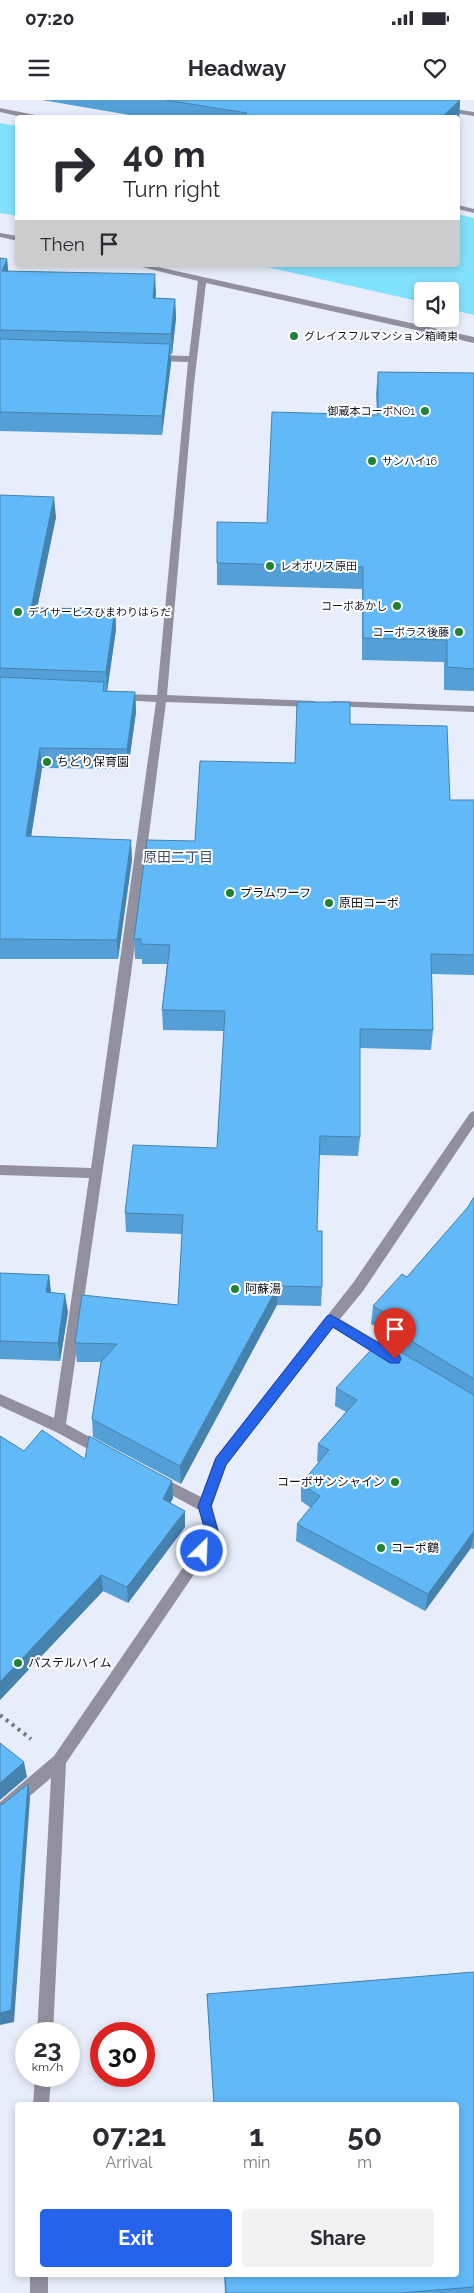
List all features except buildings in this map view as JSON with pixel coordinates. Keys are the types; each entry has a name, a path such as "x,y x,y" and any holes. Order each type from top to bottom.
{"street":[{"path":"436,108 474,114"},
{"path":"0,110 25,115"},
{"path":"460,208 474,211"},
{"path":"0,235 15,238"},
{"path":"147,267 474,340"},
{"path":"59,1427 161,699 191,359 202,279"},
{"path":"143,358 191,359"},
{"path":"104,697 474,709"},
{"path":"0,1812 59,1761 212,1535 205,1506 220,1462 358,1288 474,1116"},
{"path":"0,1170 96,1173"},
{"path":"331,1320 398,1361"},
{"path":"0,1400 59,1427 110,1455"},
{"path":"145,1474 205,1506"},
{"path":"46,2022 59,1761"},
{"path":"41,2102 42,2087"},
{"path":"38,2277 39,2293"}],"water":[{"path":"0,123 15,126 15,216 0,213"},
{"path":"460,214 474,218 474,315 459,311 459,282 414,282 414,300 267,267 460,267"}],"place":[{"name":"グレイスフルマンション箱崎東","path":"294,336"},
{"name":"御蔵本コーポNO1","path":"425,411"},
{"name":"サンハイ16","path":"372,461"},
{"name":"レオポリス原田","path":"270,566"},
{"name":"コーポあかし","path":"397,606"},
{"name":"デイサービスひまわりはらだ","path":"18,612"},
{"name":"コーポラス後藤","path":"459,632"},
{"name":"ちどり保育園","path":"47,762"},
{"name":"プラムワーフ","path":"230,893"},
{"name":"原田コーポ","path":"329,903"},
{"name":"阿蘇湯","path":"235,1289"},
{"name":"コーポサンシャイン","path":"395,1482"},
{"name":"コーポ鶴","path":"381,1548"},
{"name":"パステルハイム","path":"18,1663"}],"district":[{"name":"原田二丁目","path":"178,857"}],"route":[{"path":"202,1551 212,1535 205,1506 220,1462 331,1320 395,1359"}]}
